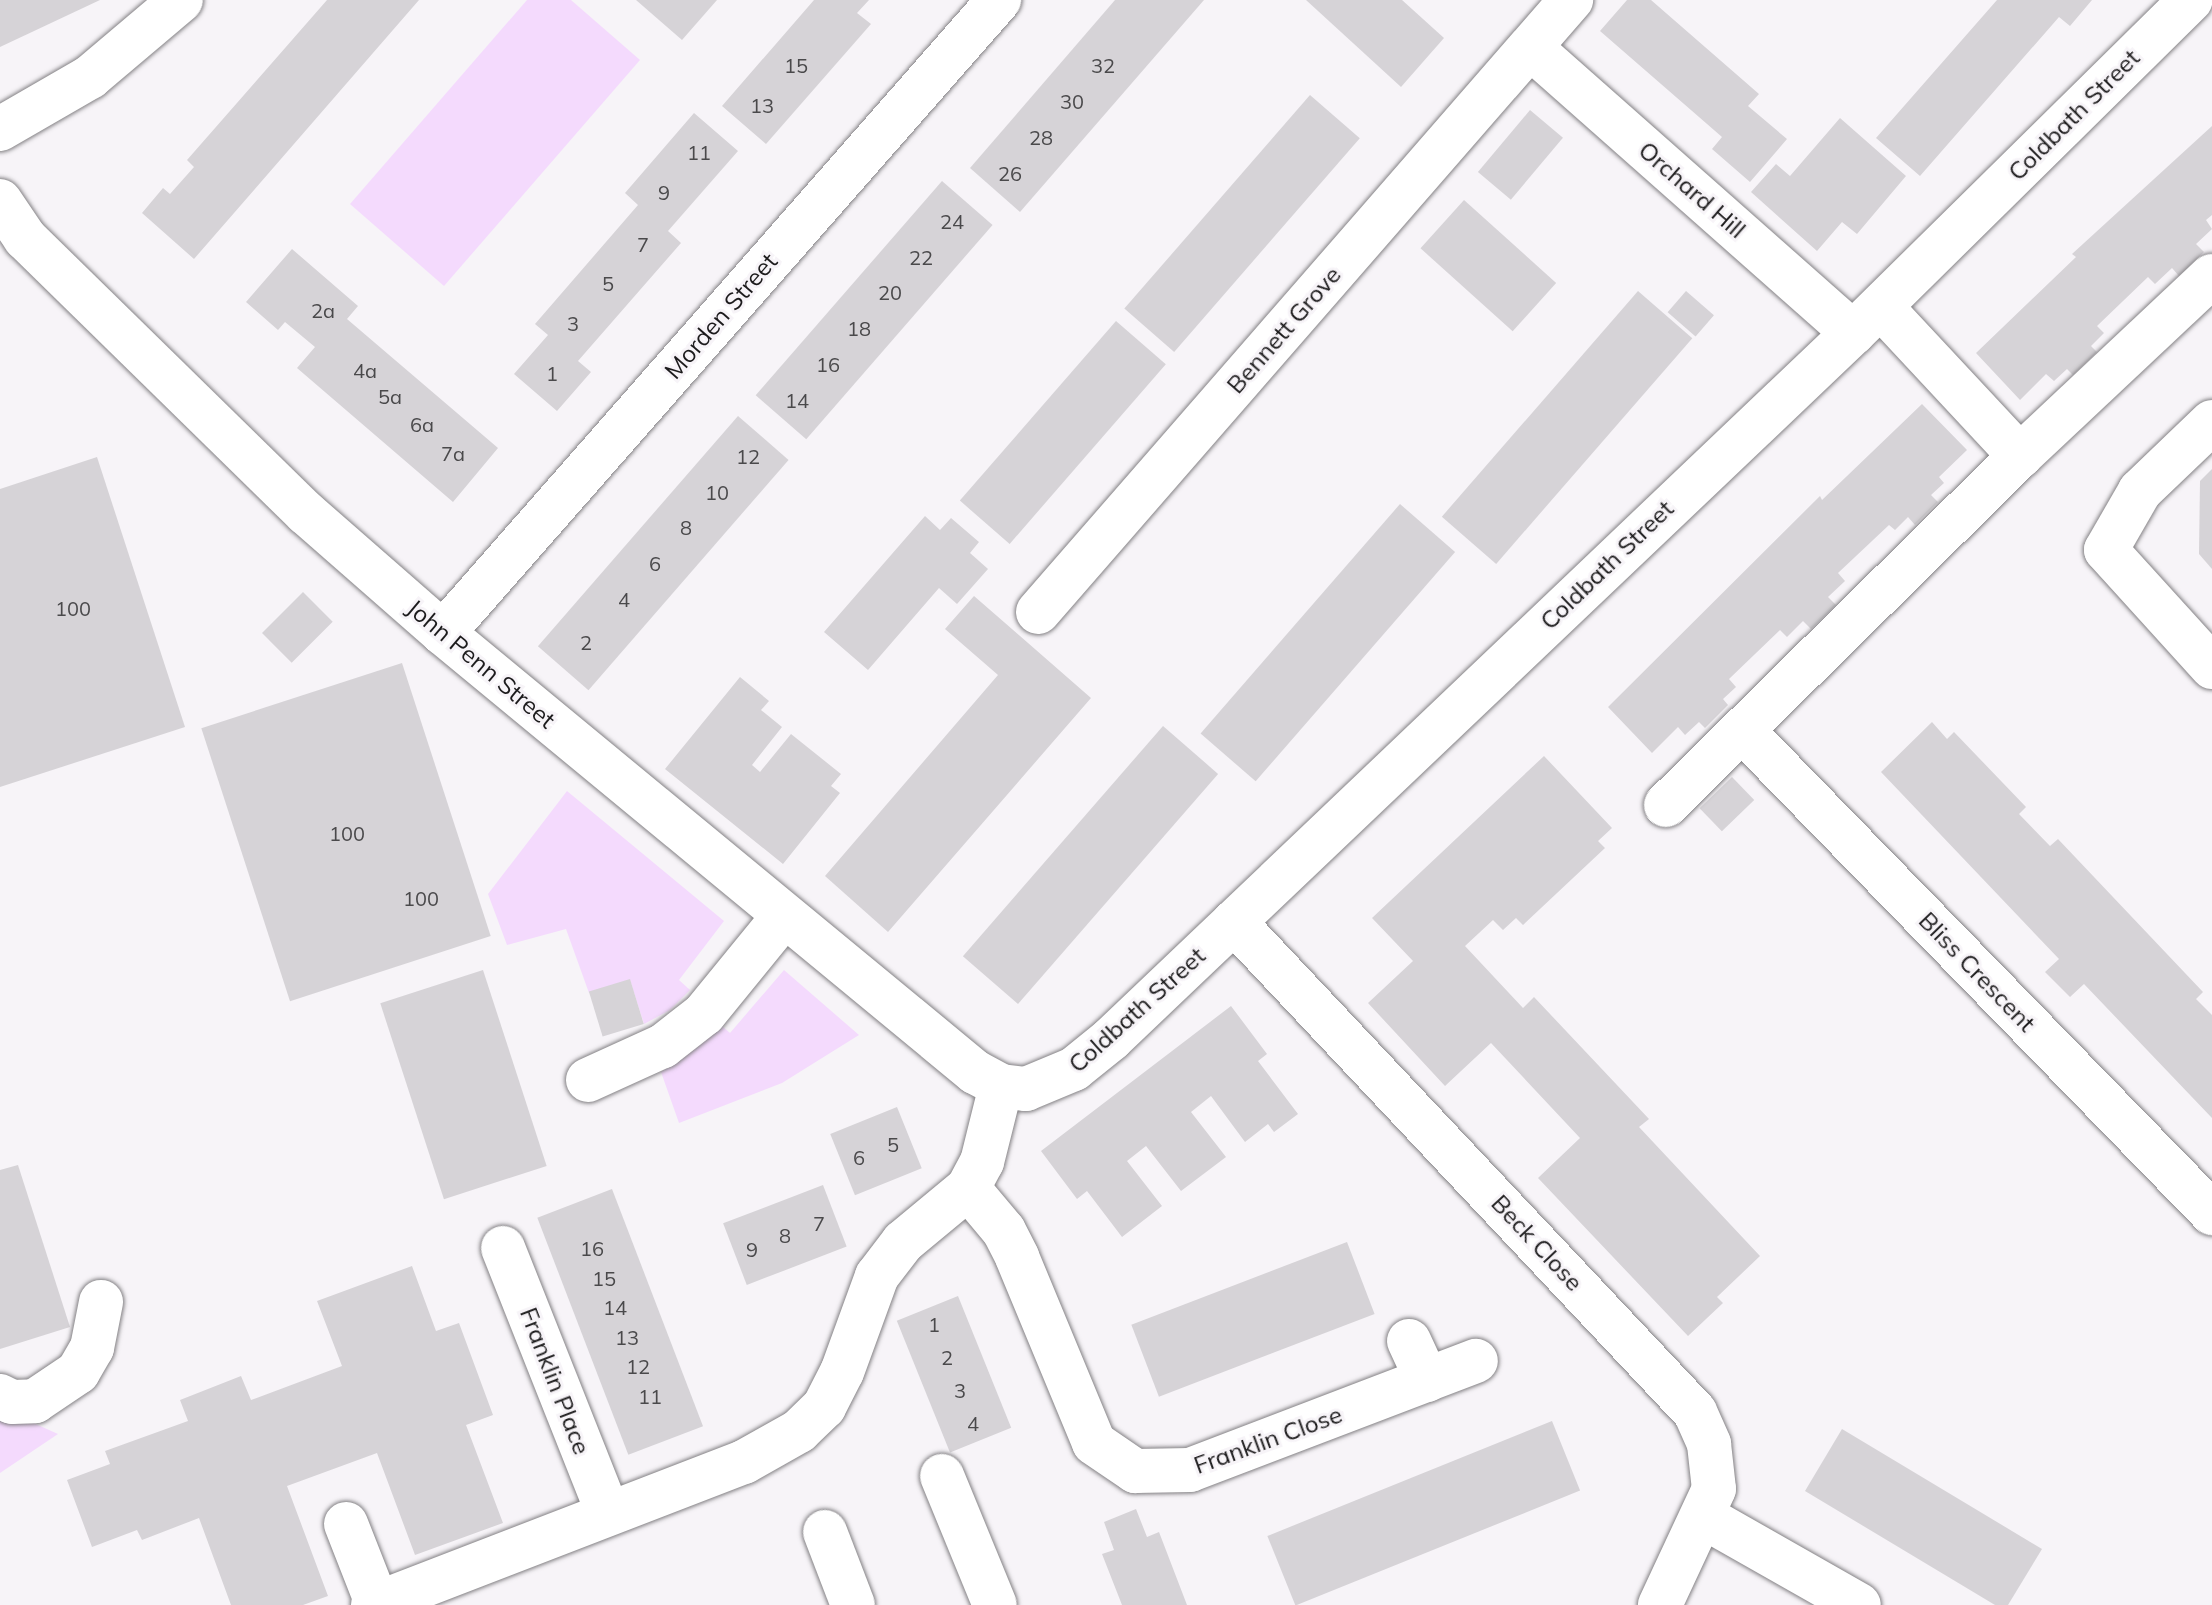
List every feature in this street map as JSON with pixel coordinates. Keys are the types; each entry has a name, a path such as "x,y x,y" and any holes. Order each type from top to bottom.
{"street":[{"path":"0,129 90,77 181,0"},
{"name":"Morden Street","path":"443,633 999,0"},
{"name":"Bennett Grove","path":"1038,612 1571,0"},
{"name":"Coldbath Street","path":"1001,1086 1026,1089 1074,1069 1234,922 1867,320 2191,0"},
{"name":"Orchard Hill","path":"1531,48 1867,320"},
{"name":"John Penn Street","path":"0,201 25,238 283,491 443,633 783,917 975,1072 1001,1086"},
{"path":"1666,805 2020,456 2212,276"},
{"path":"1867,320 2020,456"},
{"path":"2212,422 2140,491 2106,550 2212,667"},
{"name":"Bliss Crescent","path":"1743,731 2212,1213"},
{"path":"588,1080 663,1046 704,1014 783,917"},
{"name":"Beck Close","path":"1234,922 1695,1412 1709,1444 1714,1489 1704,1517 1660,1605"},
{"path":"346,1524 375,1604 744,1462 799,1431 824,1407 842,1372 877,1276 903,1242 968,1188 982,1162 1001,1086"},
{"name":"Franklin Close","path":"968,1188 1004,1231 1017,1257 1094,1443 1112,1459 1135,1471 1165,1473 1243,1451 1476,1361"},
{"name":"Franklin Place","path":"503,1248 608,1513"},
{"path":"0,1396 12,1402 35,1401 78,1372 92,1348 101,1302"},
{"path":"1409,1341 1427,1380"},
{"path":"942,1476 995,1605"},
{"path":"1704,1517 1859,1605"},
{"path":"825,1532 853,1605"}],"shaded area":[{"path":"527,0 571,0 640,60 444,286 350,204"},
{"path":"567,791 724,921 679,980 690,990 670,1010 644,1024 630,980 589,993 566,929 507,945 488,894"},
{"path":"784,970 859,1035 782,1083 679,1123 661,1072 722,1026 730,1033"},
{"path":"0,1408 58,1434 0,1473"}],"building":[{"path":"0,0 100,0 0,47"},
{"path":"327,0 419,0 194,259 142,213 163,188 170,194 194,167 187,160"},
{"path":"636,0 717,0 682,40"},
{"path":"814,0 869,0 857,13 871,24 766,144 722,106"},
{"path":"1115,0 1204,0 1020,212 970,168"},
{"path":"1306,0 1402,0 1444,38 1401,87"},
{"path":"1627,0 1651,0 1759,94 1748,106 1787,139 1750,182 1712,149 1722,137 1600,31"},
{"path":"1997,0 2092,0 2070,26 2059,17 1920,176 1876,138"},
{"path":"1310,95 1360,138 1174,352 1124,309"},
{"path":"1530,110 1563,138 1511,200 1478,172"},
{"path":"694,113 738,151 668,231 681,243 578,361 591,372 557,411 514,374 548,335 535,324 638,205 625,193"},
{"path":"1840,118 1906,176 1857,234 1842,222 1817,251 1751,192 1776,164 1790,176"},
{"path":"2212,126 2212,215 2206,220 2212,229 2196,244 2204,252 2179,276 2172,268 2155,284 2148,277 2097,326 2104,333 2091,346 2097,352 2073,375 2067,369 2054,381 2046,374 2020,400 1976,353 2076,257 2072,254"},
{"path":"942,181 993,225 806,439 756,395"},
{"path":"1464,200 1556,283 1513,331 1421,248"},
{"path":"292,249 358,306 347,319 498,448 453,502 297,368 315,347 285,322 278,330 246,302"},
{"path":"1638,291 1692,338 1496,564 1442,517"},
{"path":"1686,291 1714,315 1696,336 1668,312"},
{"path":"1116,321 1166,364 1010,544 960,501"},
{"path":"1922,404 1967,450 1939,477 1944,483 1931,495 1938,502 1915,525 1908,517 1895,530 1889,525 1838,573 1845,581 1828,597 1836,605 1811,629 1803,621 1787,637 1780,630 1729,679 1736,687 1723,699 1728,705 1705,728 1699,722 1685,735 1678,727 1652,753 1608,707 1820,496 1822,500"},
{"path":"738,416 789,460 588,690 538,646"},
{"path":"97,457 185,727 0,787 0,489"},
{"path":"2212,469 2212,569 2199,554 2200,481"},
{"path":"1400,504 1455,552 1256,781 1201,733"},
{"path":"925,516 940,530 951,518 979,542 970,553 988,569 957,604 939,588 868,670 824,632"},
{"path":"303,592 333,622 292,663 262,633"},
{"path":"974,596 1091,698 888,932 825,876 998,675 945,629"},
{"path":"402,663 491,936 290,1001 201,728"},
{"path":"740,677 769,701 761,710 782,727 752,765 760,772 791,734 841,774 831,786 840,793 783,864 665,769"},
{"path":"1932,722 1947,739 1954,732 2026,807 2019,814 2050,846 2058,839 2203,992 2196,999 2212,1015 2212,1118 2084,984 2070,997 2045,972 2059,959 1881,772"},
{"path":"1163,726 1218,774 1018,1004 963,956"},
{"path":"1544,756 1612,828 1598,841 1605,848 1523,925 1516,918 1503,930 1493,920 1465,946 1523,1008 1534,997 1649,1119 1639,1127 1760,1256 1717,1297 1723,1303 1688,1336 1538,1178 1580,1138 1491,1043 1445,1086 1368,1003 1413,961 1372,918"},
{"path":"1732,777 1754,800 1722,831 1700,808"},
{"path":"483,970 547,1166 444,1199 380,1003"},
{"path":"630,979 644,1024 603,1037 589,992"},
{"path":"1231,1006 1267,1054 1258,1061 1298,1114 1274,1132 1268,1124 1245,1142 1211,1096 1191,1112 1226,1157 1181,1191 1146,1146 1127,1161 1162,1206 1122,1237 1087,1191 1077,1199 1041,1151"},
{"path":"897,1107 922,1168 855,1195 830,1134"},
{"path":"18,1165 70,1327 0,1349 0,1170"},
{"path":"823,1185 847,1247 747,1285 723,1223"},
{"path":"612,1189 703,1426 628,1455 537,1218"},
{"path":"1347,1242 1375,1314 1159,1397 1131,1325"},
{"path":"412,1266 436,1331 459,1323 493,1415 466,1425 503,1523 415,1555 377,1453 287,1486 328,1596 303,1605 231,1605 199,1518 142,1540 137,1530 92,1547 67,1480 110,1464 105,1451 188,1421 180,1400 241,1376 251,1400 342,1366 317,1301"},
{"path":"958,1296 1011,1428 950,1452 897,1321"},
{"path":"1552,1421 1580,1491 1297,1605 1267,1536"},
{"path":"1842,1429 2042,1549 2008,1605 1995,1605 1805,1491"},
{"path":"1136,1509 1147,1537 1159,1532 1187,1605 1122,1605 1102,1554 1114,1550 1104,1522"}]}
